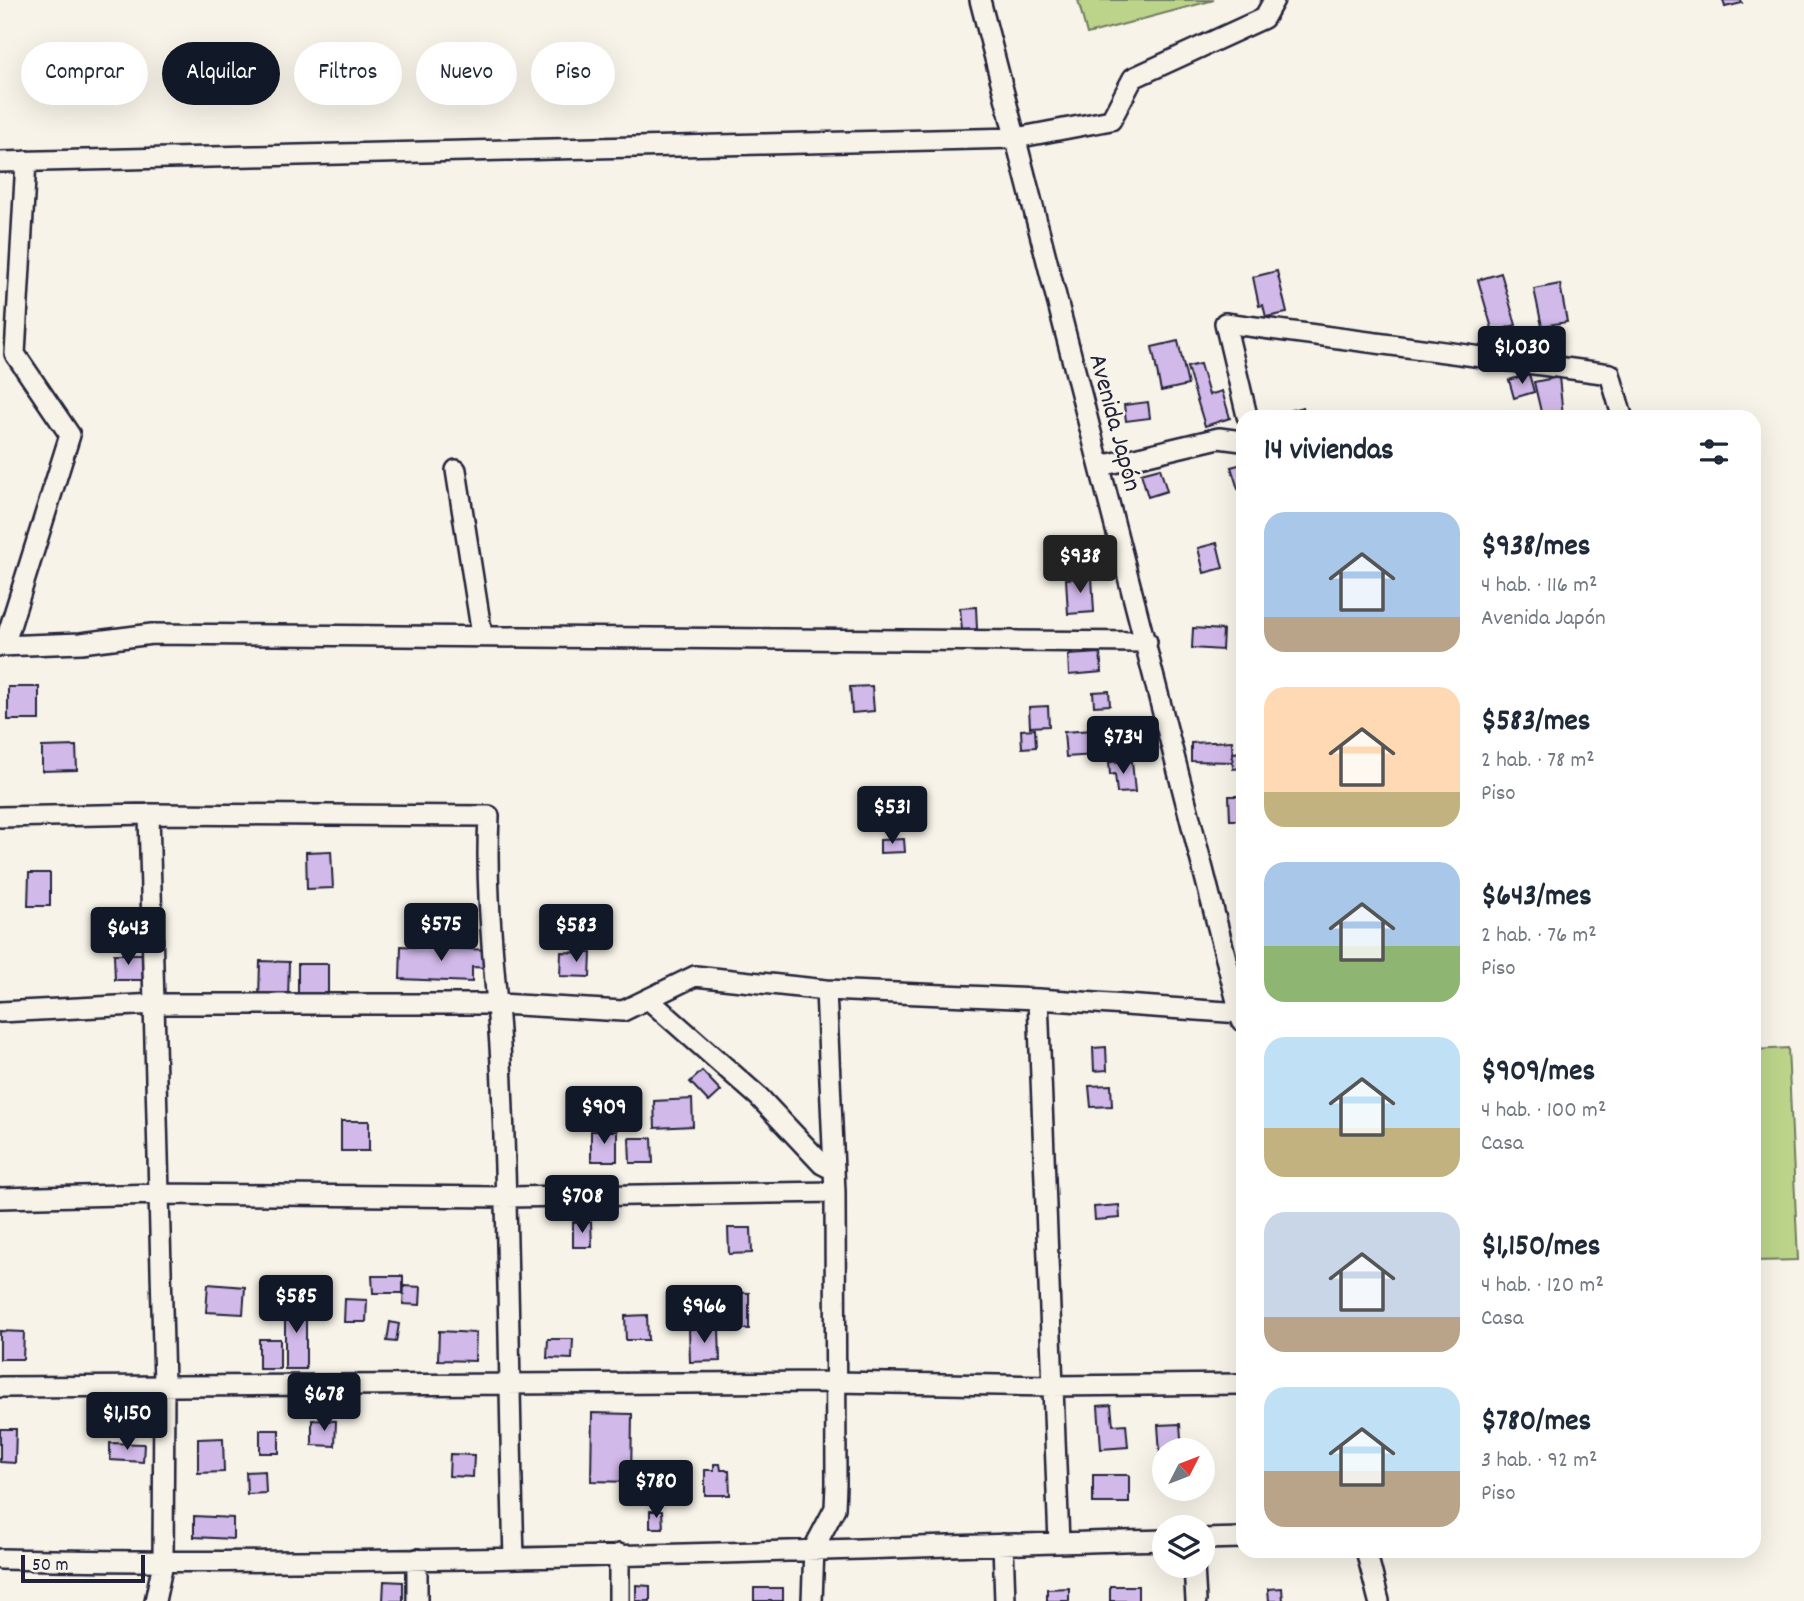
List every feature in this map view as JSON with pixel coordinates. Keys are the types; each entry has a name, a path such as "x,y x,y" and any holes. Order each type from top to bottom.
{"street":[{"name":"Avenida Japón","path":"980,0 1236,993"},
{"path":"0,162 1016,138 1111,120 1133,78 1264,18 1274,0"},
{"path":"26,161 15,354 70,435 2,646 81,643 152,634 1147,642"},
{"path":"1246,410 1225,323 1610,374 1620,410"},
{"path":"1101,466 1219,438 1236,440"},
{"path":"456,470 482,635"},
{"path":"0,817 149,814 489,816 487,910 499,1004 507,1197 514,1557"},
{"path":"149,814 156,1004 163,1384 163,1563 155,1601"},
{"path":"0,1012 156,1004 499,1004 623,1011 695,976 826,990 1038,999 1236,1016"},
{"path":"812,1601 814,1548 835,1508 835,1192 826,990"},
{"path":"648,999 759,1097 822,1164 834,1170"},
{"path":"1038,999 1059,1542"},
{"path":"0,1198 160,1194 507,1197 835,1192"},
{"path":"0,1387 836,1382 1052,1386 1236,1384"},
{"path":"1215,1539 1236,1538"},
{"path":"0,1559 163,1563 416,1559 1152,1540"},
{"path":"1003,1544 1005,1601"},
{"path":"619,1554 619,1601"},
{"path":"1368,1558 1379,1601"},
{"path":"416,1559 417,1601"},
{"path":"1195,1578 1196,1601"}],"green space":[{"path":"1078,0 1214,0 1087,34"},
{"path":"1788,1048 1798,1260 1761,1261 1761,1050"}],"building":[{"path":"1723,0 1741,0 1742,3 1725,7"},
{"path":"1277,271 1287,313 1266,317 1263,305 1259,306 1253,277"},
{"path":"1501,273 1516,325 1493,332 1478,280"},
{"path":"1560,284 1567,322 1542,326 1534,289"},
{"path":"1178,341 1188,385 1161,391 1152,347"},
{"path":"1200,364 1209,395 1222,391 1230,418 1205,426 1187,367"},
{"path":"1529,374 1534,392 1514,398 1509,380"},
{"path":"1559,377 1562,410 1541,410 1534,382"},
{"path":"1148,402 1150,418 1126,421 1124,405"},
{"path":"1236,466 1236,483 1231,467"},
{"path":"1160,468 1167,491 1148,497 1141,473"},
{"path":"1217,543 1223,568 1204,573 1198,548"},
{"path":"1092,577 1094,612 1068,614 1066,579"},
{"path":"976,607 977,629 962,630 960,608"},
{"path":"1193,628 1223,630 1222,650 1192,648"},
{"path":"1100,653 1102,672 1069,675 1068,655"},
{"path":"872,686 874,711 852,713 850,687"},
{"path":"8,687 39,687 39,720 8,720"},
{"path":"1109,691 1110,705 1094,706 1093,692"},
{"path":"1048,706 1049,726 1030,727 1029,707"},
{"path":"1123,728 1125,753 1066,757 1064,732"},
{"path":"1035,729 1036,747 1022,748 1021,730"},
{"path":"1232,741 1233,762 1191,761 1191,743"},
{"path":"76,746 77,770 42,771 42,747"},
{"path":"1232,753 1236,753 1236,769 1233,769"},
{"path":"1132,761 1135,792 1117,793 1115,774 1110,775 1109,762"},
{"path":"1229,796 1236,796 1236,820 1230,820"},
{"path":"904,839 905,852 880,853 880,840"},
{"path":"331,851 333,888 307,889 306,852"},
{"path":"29,873 50,873 50,906 28,906"},
{"path":"401,946 489,950 489,968 472,967 472,982 400,979"},
{"path":"561,952 591,953 590,977 560,976"},
{"path":"114,954 142,954 143,980 115,980"},
{"path":"260,961 289,962 288,1000 259,999"},
{"path":"298,964 328,964 328,995 298,996"},
{"path":"1106,1047 1107,1070 1094,1071 1093,1048"},
{"path":"702,1071 721,1091 709,1102 690,1082"},
{"path":"1111,1085 1112,1106 1091,1107 1089,1086"},
{"path":"692,1099 693,1126 655,1128 654,1101"},
{"path":"341,1121 369,1121 369,1151 341,1151"},
{"path":"591,1131 617,1131 617,1161 591,1161"},
{"path":"629,1138 652,1138 653,1163 630,1163"},
{"path":"1119,1205 1120,1218 1095,1220 1094,1207"},
{"path":"573,1222 591,1222 592,1247 573,1247"},
{"path":"728,1228 751,1228 752,1253 729,1254"},
{"path":"372,1276 403,1276 403,1293 373,1293"},
{"path":"208,1284 245,1287 243,1314 206,1312"},
{"path":"404,1286 421,1287 420,1305 403,1304"},
{"path":"721,1292 749,1293 749,1329 721,1328"},
{"path":"345,1299 367,1300 366,1322 344,1322"},
{"path":"285,1301 306,1301 306,1369 285,1369"},
{"path":"647,1315 648,1340 626,1340 625,1316"},
{"path":"390,1322 399,1324 396,1342 387,1341"},
{"path":"689,1329 719,1329 720,1361 690,1362"},
{"path":"0,1331 24,1332 23,1359 0,1359"},
{"path":"439,1331 476,1333 475,1361 438,1360"},
{"path":"259,1339 280,1339 280,1369 259,1369"},
{"path":"548,1339 573,1339 572,1359 547,1358"},
{"path":"1111,1405 1113,1425 1126,1424 1128,1447 1101,1449 1098,1406"},
{"path":"592,1413 632,1414 631,1482 591,1481"},
{"path":"312,1420 336,1421 335,1446 312,1445"},
{"path":"1180,1424 1181,1438 1159,1438 1158,1425"},
{"path":"0,1429 16,1429 15,1463 0,1462"},
{"path":"260,1430 279,1430 279,1453 260,1453"},
{"path":"223,1438 224,1472 198,1473 198,1439"},
{"path":"110,1443 144,1444 143,1462 110,1460"},
{"path":"450,1454 474,1455 473,1477 449,1476"},
{"path":"714,1464 720,1464 721,1470 729,1470 730,1495 705,1495 705,1470 714,1470"},
{"path":"265,1471 266,1493 247,1494 246,1472"},
{"path":"1093,1475 1129,1475 1129,1503 1093,1503"},
{"path":"650,1511 662,1511 663,1528 650,1528"},
{"path":"194,1516 233,1518 233,1539 194,1537"},
{"path":"384,1581 403,1582 403,1601 383,1601"},
{"path":"636,1585 650,1586 650,1601 636,1601"},
{"path":"1110,1586 1138,1586 1138,1601 1110,1601"},
{"path":"754,1588 783,1588 783,1601 754,1601"},
{"path":"1069,1588 1069,1601 1047,1601 1047,1589"},
{"path":"1282,1588 1283,1601 1269,1601 1268,1589"}]}
